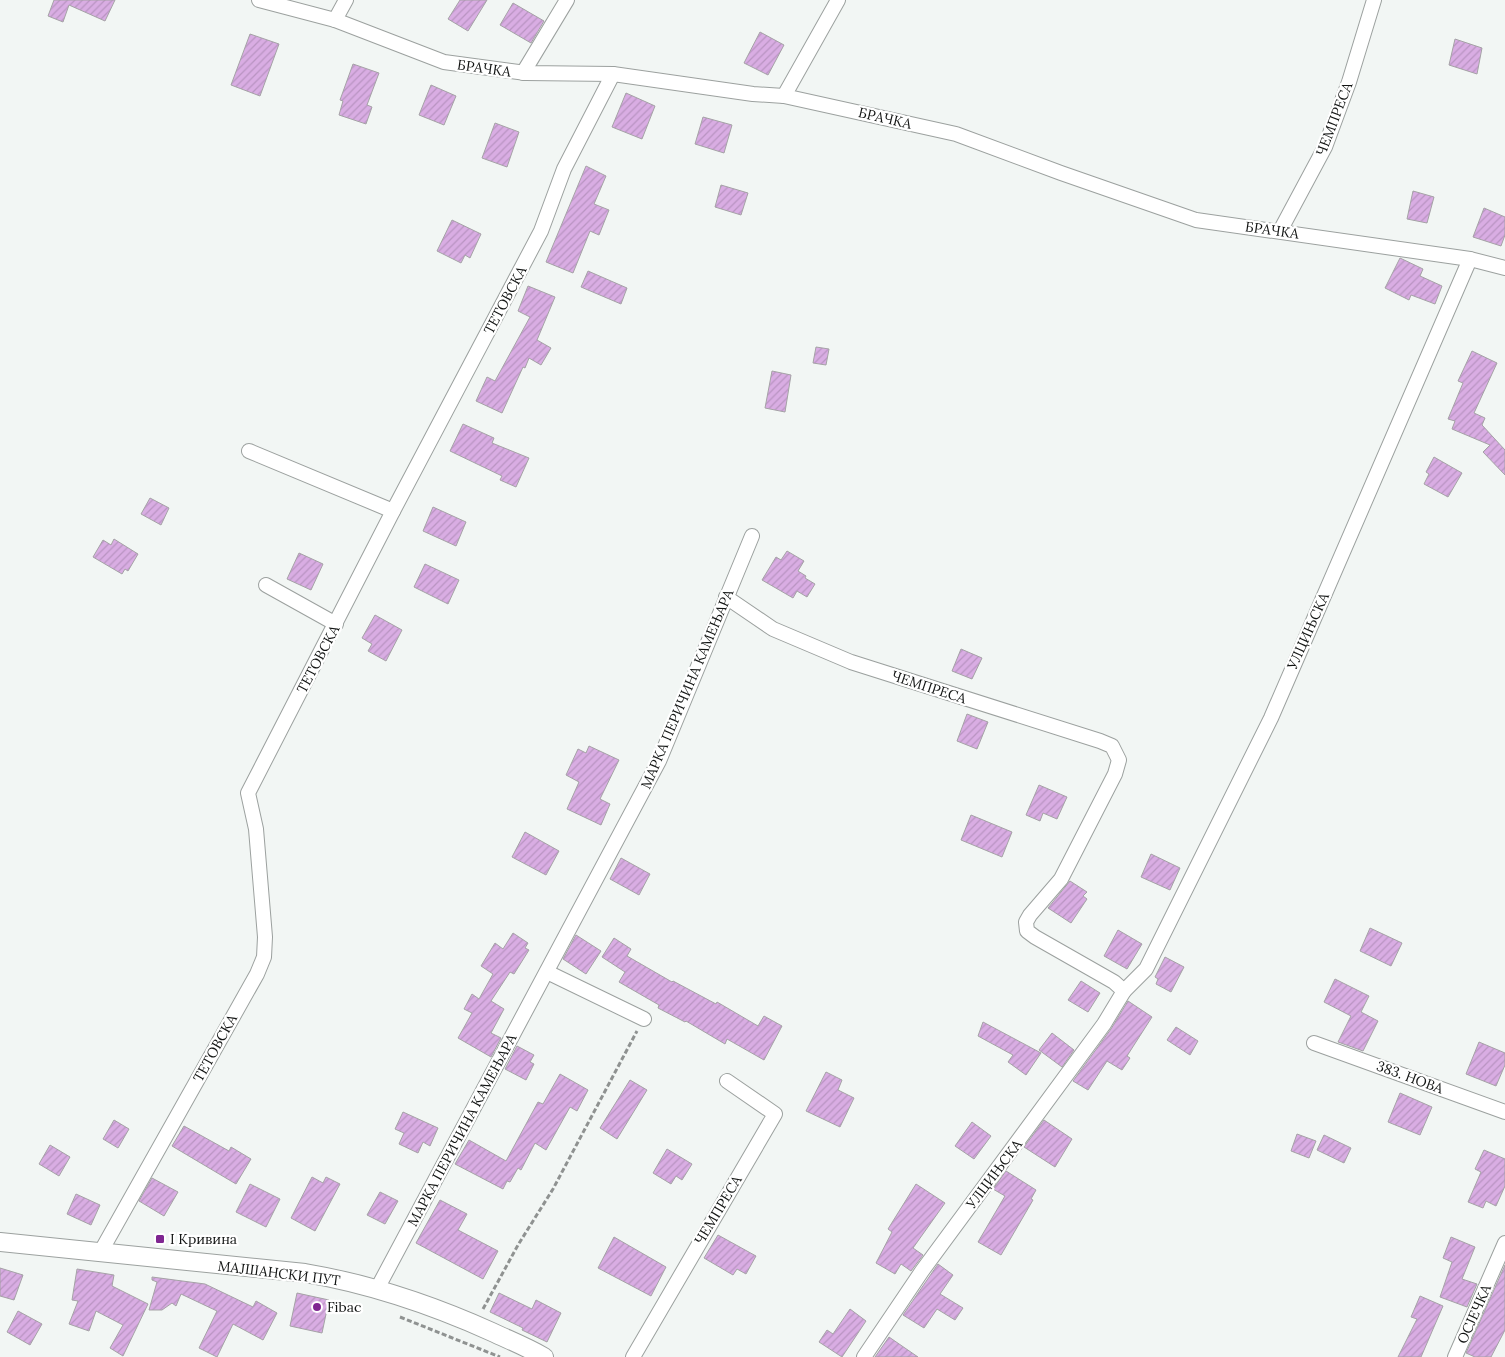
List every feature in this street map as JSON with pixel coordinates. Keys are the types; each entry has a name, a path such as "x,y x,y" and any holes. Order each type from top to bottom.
{"street":[{"name":"БРАЧКА","path":"259,0 335,20 444,62 523,73 613,74 753,94 784,96 956,134 1196,220 1470,259 1505,268"},
{"path":"335,20 346,0"},
{"path":"523,73 567,0"},
{"path":"784,96 838,0"},
{"name":"ЧЕМПРЕСА","path":"1280,231 1325,148 1349,82 1374,0"},
{"name":"ТЕТОВСКА","path":"100,1253 257,974 264,958 265,937 256,829 248,793 393,511 542,231 564,169 613,74"},
{"name":"УЛЦИЊСКА","path":"864,1357 922,1271 1104,1024 1124,991 1146,969 1271,718 1470,259"},
{"path":"249,451 393,511"},
{"name":"МАРКА ПЕРИЧИНА КАМЕЊАРА","path":"377,1289 659,761 752,536"},
{"path":"266,585 336,624"},
{"name":"ЧЕМПРЕСА","path":"726,597 772,629 851,662 1112,746 1119,760 1115,774 1061,879 1030,914 1026,922 1027,931 1035,938 1114,982 1124,991"},
{"path":"547,972 644,1019"},
{"name":"383. НОВА","path":"1314,1043 1505,1112"},
{"name":"ЧЕМПРЕСА","path":"633,1357 775,1114 727,1081"},
{"name":"МАЈШАНСКИ ПУТ","path":"0,1242 306,1273 335,1278 377,1289 452,1314 544,1357"},
{"name":"ОСЈЕЧКА","path":"1455,1357 1505,1243"}],"path":[{"path":"475,1325 518,1244 552,1189 644,1019"},
{"path":"393,1314 500,1357"}],"building":[{"path":"54,0 115,0 105,21 69,5 63,22 48,16"},
{"path":"460,0 487,0 468,31 448,19"},
{"path":"513,3 544,21 531,43 500,25"},
{"path":"760,32 784,45 768,75 744,63"},
{"path":"250,34 279,44 260,96 231,85"},
{"path":"1455,39 1482,48 1477,74 1449,65"},
{"path":"353,64 379,73 367,105 372,107 366,124 339,115 343,101 340,100"},
{"path":"431,85 456,96 444,125 419,115"},
{"path":"626,93 655,106 642,139 612,127"},
{"path":"703,117 732,125 724,153 695,144"},
{"path":"495,123 519,132 507,167 482,158"},
{"path":"586,166 606,176 594,204 609,210 599,235 590,231 573,273 546,262"},
{"path":"721,185 748,193 741,215 715,207"},
{"path":"1413,191 1434,197 1427,223 1407,219"},
{"path":"1484,208 1505,217 1505,235 1501,246 1473,237"},
{"path":"452,220 481,234 470,258 465,255 461,263 437,251"},
{"path":"1400,258 1423,269 1420,276 1442,286 1435,304 1411,295 1409,300 1385,288"},
{"path":"588,271 627,288 621,304 581,287"},
{"path":"528,286 555,297 537,340 551,348 541,365 529,358 502,413 476,401 487,377 495,381 530,317 518,311"},
{"path":"816,347 829,349 826,365 813,363"},
{"path":"1472,351 1497,363 1474,413 1485,418 1482,425 1505,450 1505,475 1483,452 1490,445 1452,429 1455,421 1448,419 1463,383 1458,381"},
{"path":"772,371 791,375 785,412 765,408"},
{"path":"463,424 494,438 492,443 529,458 516,487 500,480 502,476 450,451"},
{"path":"1434,457 1462,473 1448,497 1424,484 1429,474 1426,472"},
{"path":"150,498 169,508 161,525 141,514"},
{"path":"433,507 466,522 456,546 423,531"},
{"path":"114,539 138,554 128,571 125,569 122,574 93,557 103,540 111,545"},
{"path":"787,551 804,561 798,571 815,584 807,597 797,591 793,598 762,580 776,557 781,560"},
{"path":"299,553 323,564 311,590 287,579"},
{"path":"425,564 459,580 448,604 414,587"},
{"path":"375,615 402,630 386,661 368,651 372,644 362,638"},
{"path":"961,649 982,658 972,679 952,671"},
{"path":"967,714 988,722 977,749 957,741"},
{"path":"589,746 619,760 600,799 610,804 601,825 567,809 579,782 566,775 578,749 586,753"},
{"path":"1039,785 1067,797 1057,819 1043,813 1040,821 1026,815"},
{"path":"971,815 1012,832 1002,857 961,840"},
{"path":"525,832 559,851 546,875 512,857"},
{"path":"1151,854 1180,868 1170,890 1141,877"},
{"path":"621,858 650,874 639,895 610,879"},
{"path":"1070,881 1087,892 1083,896 1087,899 1071,923 1048,908"},
{"path":"1370,928 1402,943 1391,966 1360,951"},
{"path":"1118,930 1142,944 1127,969 1104,956"},
{"path":"513,933 528,943 525,948 529,950 514,974 510,972 491,1001 504,1009 491,1033 501,1038 491,1057 458,1038 472,1013 464,1009 472,994 479,999 493,974 481,966 495,943 503,949"},
{"path":"576,935 601,951 586,974 563,959"},
{"path":"614,938 631,949 627,956 672,982 716,1004 717,1002 758,1026 764,1016 782,1026 764,1060 727,1039 725,1044 686,1021 658,1008 659,1005 619,982 625,972 602,957"},
{"path":"1165,957 1184,967 1171,992 1156,984 1158,979 1155,977"},
{"path":"1335,979 1369,996 1361,1012 1378,1021 1363,1051 1338,1042 1351,1016 1324,1002"},
{"path":"1081,981 1100,993 1088,1012 1068,1000"},
{"path":"1128,1001 1152,1017 1127,1056 1130,1058 1122,1070 1107,1061 1088,1090 1073,1081 1111,1029"},
{"path":"983,1022 1041,1053 1026,1075 1008,1062 1013,1055 978,1036"},
{"path":"1176,1027 1198,1041 1190,1055 1167,1040"},
{"path":"1052,1033 1074,1050 1062,1067 1039,1050"},
{"path":"1479,1042 1505,1053 1505,1065 1496,1086 1466,1074"},
{"path":"517,1046 534,1055 530,1062 534,1064 526,1080 505,1069"},
{"path":"826,1072 842,1080 838,1090 854,1098 840,1127 806,1111"},
{"path":"560,1074 588,1090 577,1111 570,1107 546,1150 535,1143 521,1170 518,1168 510,1182 507,1181 503,1189 455,1164 469,1140 506,1161 538,1102 543,1104"},
{"path":"630,1080 647,1090 617,1139 600,1128"},
{"path":"1400,1093 1432,1107 1420,1135 1388,1122"},
{"path":"403,1112 438,1128 430,1146 423,1142 418,1153 399,1144 404,1133 395,1129"},
{"path":"114,1120 129,1129 118,1148 103,1139"},
{"path":"1044,1120 1072,1139 1055,1167 1024,1147"},
{"path":"972,1122 991,1136 974,1159 955,1146"},
{"path":"184,1126 229,1151 231,1147 251,1159 236,1184 172,1146"},
{"path":"1297,1134 1316,1141 1309,1158 1291,1151"},
{"path":"1324,1135 1351,1148 1344,1163 1317,1150"},
{"path":"50,1145 70,1157 59,1176 39,1164"},
{"path":"667,1149 692,1164 682,1180 676,1176 671,1184 653,1173"},
{"path":"1484,1150 1505,1159 1505,1186 1496,1206 1486,1201 1483,1208 1468,1202 1481,1172 1475,1169"},
{"path":"1006,1171 1036,1190 1031,1199 1033,1200 1001,1255 978,1242 1005,1196 993,1189"},
{"path":"312,1177 323,1183 326,1177 340,1184 315,1231 291,1218"},
{"path":"152,1178 178,1192 164,1216 139,1201"},
{"path":"250,1184 280,1199 266,1227 236,1212"},
{"path":"916,1184 945,1203 913,1248 923,1255 911,1271 901,1264 895,1274 876,1263 892,1232 888,1229"},
{"path":"380,1192 398,1201 385,1224 367,1215"},
{"path":"76,1194 100,1205 91,1225 67,1214"},
{"path":"440,1200 467,1214 458,1230 498,1251 483,1279 416,1243"},
{"path":"718,1235 756,1256 746,1274 737,1269 733,1275 704,1258"},
{"path":"614,1237 666,1267 651,1296 598,1268"},
{"path":"1451,1237 1475,1247 1462,1279 1477,1284 1467,1307 1440,1297 1452,1262 1443,1258"},
{"path":"938,1264 953,1275 940,1294 963,1308 955,1320 937,1309 924,1328 903,1315"},
{"path":"1505,1265 1505,1330 1491,1357 1475,1357 1466,1353"},
{"path":"0,1268 23,1275 14,1300 0,1296"},
{"path":"77,1269 114,1275 112,1286 148,1304 123,1356 110,1348 123,1325 96,1311 89,1331 69,1324 78,1301 72,1300"},
{"path":"152,1277 205,1284 253,1307 256,1301 277,1313 263,1340 233,1324 217,1357 199,1348 217,1311 181,1294 176,1306 172,1303 162,1310 149,1310 157,1282 152,1280"},
{"path":"297,1293 329,1300 322,1333 290,1326"},
{"path":"499,1293 532,1309 536,1300 561,1313 547,1342 490,1312"},
{"path":"1420,1296 1443,1306 1421,1357 1398,1357 1417,1319 1411,1317"},
{"path":"850,1309 866,1321 842,1357 819,1342 827,1330 833,1334"},
{"path":"18,1311 42,1324 30,1345 7,1332"},
{"path":"889,1337 918,1357 875,1357"}],"place":[{"name":"I Кривина","path":"160,1239"},
{"name":"Fibac","path":"317,1307"}]}
